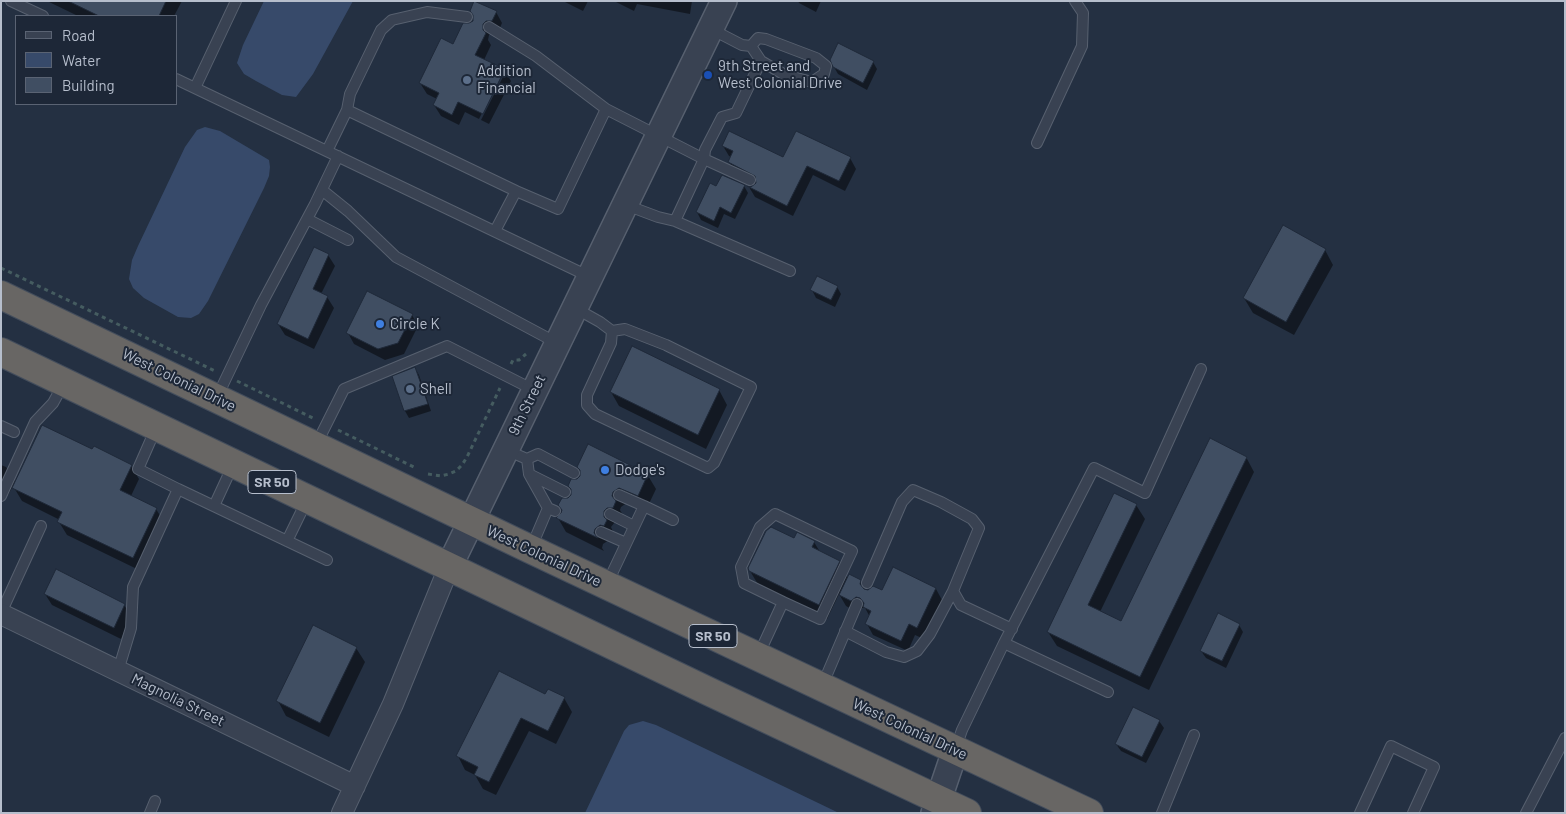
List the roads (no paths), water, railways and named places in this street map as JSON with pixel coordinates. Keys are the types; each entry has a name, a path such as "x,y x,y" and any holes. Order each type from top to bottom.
{"highway":[{"name":"West Colonial Drive","path":"7,300 222,387 321,435 471,521 1088,813"},
{"name":"SR 50","path":"1,352 710,692 936,806 967,813"}],"street":[{"name":"9th Street","path":"342,813 393,704 449,567 471,521 516,454 534,390 591,277 724,1"},
{"name":"Magnolia Street","path":"1,613 355,786"},
{"path":"936,806 955,751"}],"lane":[{"path":"11,1 41,15"},
{"path":"195,88 236,1"},
{"path":"1037,143 1082,46 1083,13 1076,1"},
{"path":"327,151 347,110 350,94 381,30 392,20 427,12 467,17"},
{"path":"489,28 536,56 606,108 704,159 750,180"},
{"path":"711,28 742,45 751,46 761,61 785,75 812,82 824,74 826,66 816,58 766,38 758,38 751,46"},
{"path":"675,221 704,159 705,150 722,117 736,113 761,61"},
{"path":"178,80 591,277"},
{"path":"347,110 516,191 558,209 606,108"},
{"path":"222,387 261,305 338,156"},
{"path":"322,190 348,211 396,257 557,344"},
{"path":"495,231 516,191"},
{"path":"626,205 658,218 675,221 790,271"},
{"path":"307,219 348,240"},
{"path":"575,308 612,331 626,329 666,345 751,387 714,463 708,468 595,414 586,405 587,395 611,343 612,331"},
{"path":"321,435 344,390 447,346 534,390"},
{"path":"955,751 962,730 1004,643 1094,468 1145,493 1201,368"},
{"path":"1,496 36,422 53,403 64,382"},
{"path":"1,426 14,432"},
{"path":"157,427 138,470 327,560"},
{"path":"516,454 538,454 574,473"},
{"path":"516,454 552,509 530,549"},
{"path":"214,506 233,464"},
{"path":"529,474 565,492"},
{"path":"118,671 132,628 133,587 178,489"},
{"path":"846,631 886,652 904,657 917,652 930,634 952,591 979,528 972,519 941,502 913,490 902,502 867,583"},
{"path":"620,495 673,520"},
{"path":"287,541 308,499"},
{"path":"606,585 644,506"},
{"path":"610,514 634,526"},
{"path":"775,514 852,551 820,619 783,602 744,582 741,567 760,527 775,514"},
{"path":"1,613 41,526"},
{"path":"601,532 626,543"},
{"path":"952,591 961,605 1012,629"},
{"path":"757,657 783,602"},
{"path":"822,688 857,604"},
{"path":"1004,643 1108,692"},
{"path":"1162,813 1194,735"},
{"path":"1526,813 1565,738"},
{"path":"1360,813 1391,746 1434,767 1412,813"},
{"path":"150,813 155,801"}],"water":[{"path":"264,1 353,1 313,74 296,97 282,95 256,81 244,74 237,63 243,45"},
{"path":"205,127 220,131 269,160 269,176 208,301 199,314 191,318 178,317 144,298 133,288 129,279 132,260 185,147 197,130"},
{"path":"643,721 656,725 839,813 585,813 624,731 629,725"}],"place":[{"name":"9th Street and West Colonial Drive","path":"708,75"},
{"name":"Addition Financial","path":"467,80"},
{"name":"Circle K","path":"380,324"},
{"name":"Shell","path":"410,389"},
{"name":"Dodge's","path":"605,470"}]}
